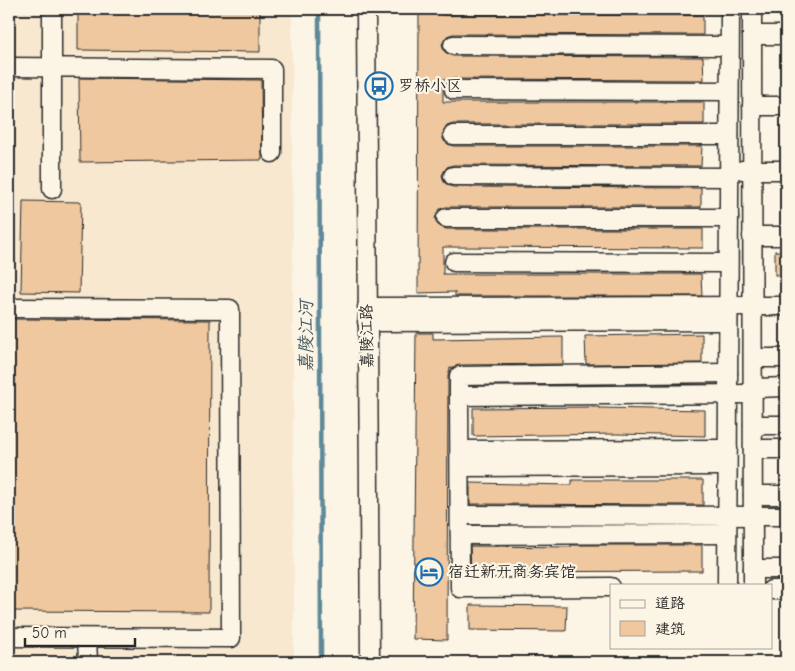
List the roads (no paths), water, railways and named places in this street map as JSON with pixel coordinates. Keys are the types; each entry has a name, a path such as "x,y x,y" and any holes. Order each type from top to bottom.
{"street":[{"path":"52,9 52,189"},
{"name":"嘉陵江路","path":"366,9 370,662"},
{"path":"727,584 730,9"},
{"path":"752,9 753,577 786,569"},
{"path":"752,35 786,35"},
{"path":"453,45 729,46"},
{"path":"9,67 272,70 272,153"},
{"path":"454,90 729,91"},
{"path":"752,106 786,106"},
{"path":"453,135 729,135"},
{"path":"453,176 729,173 752,170 786,170"},
{"path":"446,218 728,218"},
{"path":"752,236 786,236"},
{"path":"454,262 728,263"},
{"path":"367,315 728,314 753,306 786,306"},
{"path":"9,308 230,309 231,638 9,637"},
{"path":"753,358 786,358"},
{"path":"610,588 460,588 459,376 728,373"},
{"path":"459,396 728,394 786,387"},
{"path":"753,426 786,425"},
{"path":"753,449 786,449"},
{"path":"460,458 727,457"},
{"path":"753,495 786,495"},
{"path":"460,515 786,516"},
{"path":"460,535 727,534"},
{"path":"772,590 786,590"},
{"path":"87,638 88,662"}],"waterway":[{"name":"嘉陵江河","path":"319,9 321,662"}],"place":[{"name":"罗桥小区","path":"379,86"},
{"name":"宿迁新开商务宾馆","path":"429,572"}]}
